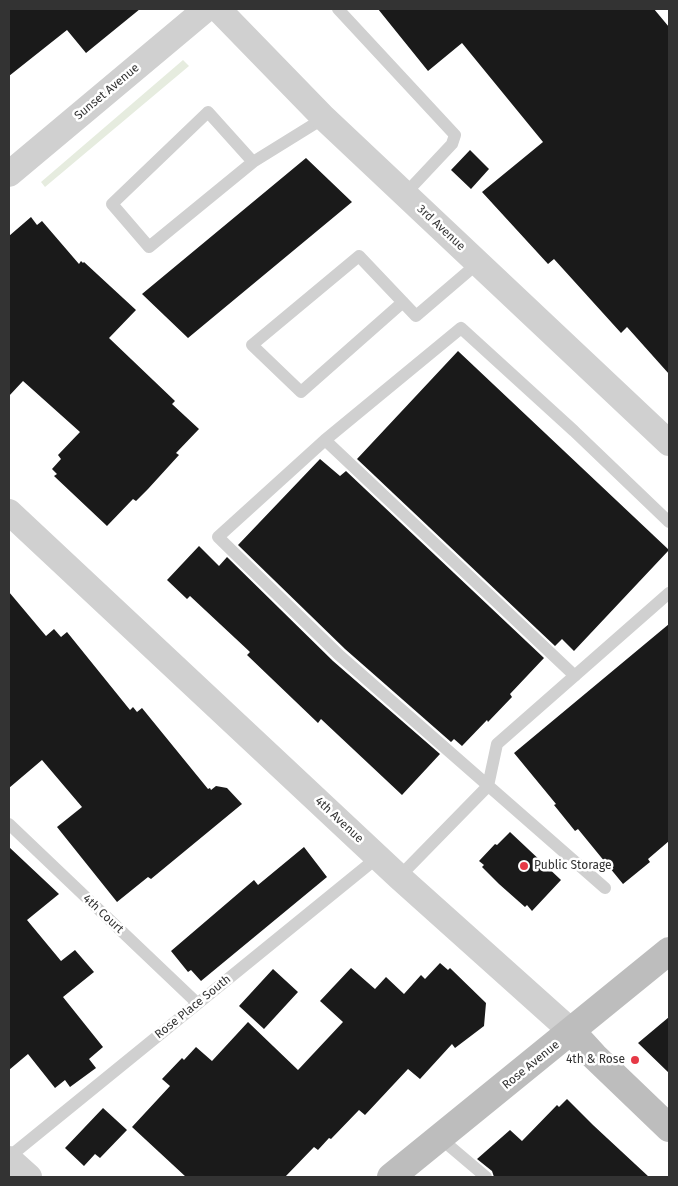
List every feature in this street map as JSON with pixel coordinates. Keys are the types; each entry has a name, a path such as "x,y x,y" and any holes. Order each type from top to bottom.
{"street":[{"name":"Sunset Avenue","path":"9,174 206,9"},
{"name":"3rd Avenue","path":"218,9 324,118 669,443"},
{"name":"4th Avenue","path":"9,512 399,877 572,1032 594,1056 669,1128"},
{"name":"Rose Avenue","path":"391,1177 572,1032 669,951"},
{"path":"9,1158 29,1177"}],"lane":[{"path":"338,9 455,135 452,144 405,194"},
{"path":"253,162 208,112 112,204 149,247 253,162 324,118"},
{"path":"403,302 301,392 252,345 359,256 403,302 416,316 478,263"},
{"path":"605,888 339,655 218,537 325,440 461,328 574,431 669,522"},
{"path":"325,440 575,676"},
{"path":"399,877 488,786 497,744 669,592"},
{"name":"4th Court","path":"9,824 198,1003"},
{"name":"Rose Place South","path":"9,1158 378,857"},
{"path":"440,1138 486,1177"}],"shaded area":[{"path":"183,60 189,66 45,187 41,182"}],"building":[{"path":"9,9 140,9 86,53 67,30 9,76"},
{"path":"378,9 654,9 669,27 669,374 627,327 621,333 554,259 548,264 482,192 543,142 462,43 428,71"},
{"path":"470,150 489,169 471,189 451,170"},
{"path":"306,158 352,202 188,338 142,294"},
{"path":"31,217 37,225 42,221 79,264 81,261 84,262 136,310 109,338 175,401 172,404 199,429 176,453 179,455 148,489 136,501 133,499 107,526 54,476 57,474 52,469 61,459 58,455 80,432 23,381 9,396 9,236"},
{"path":"458,351 669,550 574,651 562,639 555,646 357,459"},
{"path":"320,459 340,476 346,471 544,658 510,694 512,697 462,746 454,739 451,742 345,649 238,545"},
{"path":"199,546 219,566 227,557 333,661 440,754 402,795 321,719 318,723 247,655 250,652 190,596 187,599 167,580"},
{"path":"9,592 46,636 54,629 61,637 67,632 130,710 133,707 137,712 142,708 208,789 210,788 211,790 216,786 227,788 242,804 151,879 148,877 117,902 57,827 82,807 42,760 9,788"},
{"path":"669,624 669,841 648,859 650,862 623,884 578,829 575,831 554,805 556,804 514,753"},
{"path":"510,832 561,880 532,911 499,884 482,867 484,865 479,861"},
{"path":"9,847 59,894 27,920 61,961 75,950 94,972 63,997 103,1047 89,1059 96,1068 70,1087 65,1080 55,1088 28,1054 9,1070"},
{"path":"304,847 327,877 201,981 191,970 188,972 171,951 254,880 258,885"},
{"path":"440,963 448,970 450,968 486,1003 484,1026 455,1048 452,1044 420,1079 408,1069 365,1115 359,1110 318,1150 314,1147 285,1177 186,1177 132,1127 170,1086 162,1079 182,1058 184,1060 196,1047 212,1061 248,1022 298,1070 343,1022 320,1001 351,968 375,989 386,977 404,994 421,975 425,979"},
{"path":"273,969 298,992 264,1029 239,1006"},
{"path":"669,1017 669,1073 638,1043"},
{"path":"567,1099 649,1177 494,1177 492,1171 477,1159 510,1130 522,1141 557,1105 559,1107"},
{"path":"103,1108 127,1130 100,1158 95,1154 84,1166 65,1148"}],"place":[{"name":"Public Storage","path":"524,866"},
{"name":"4th & Rose","path":"635,1060"}]}
